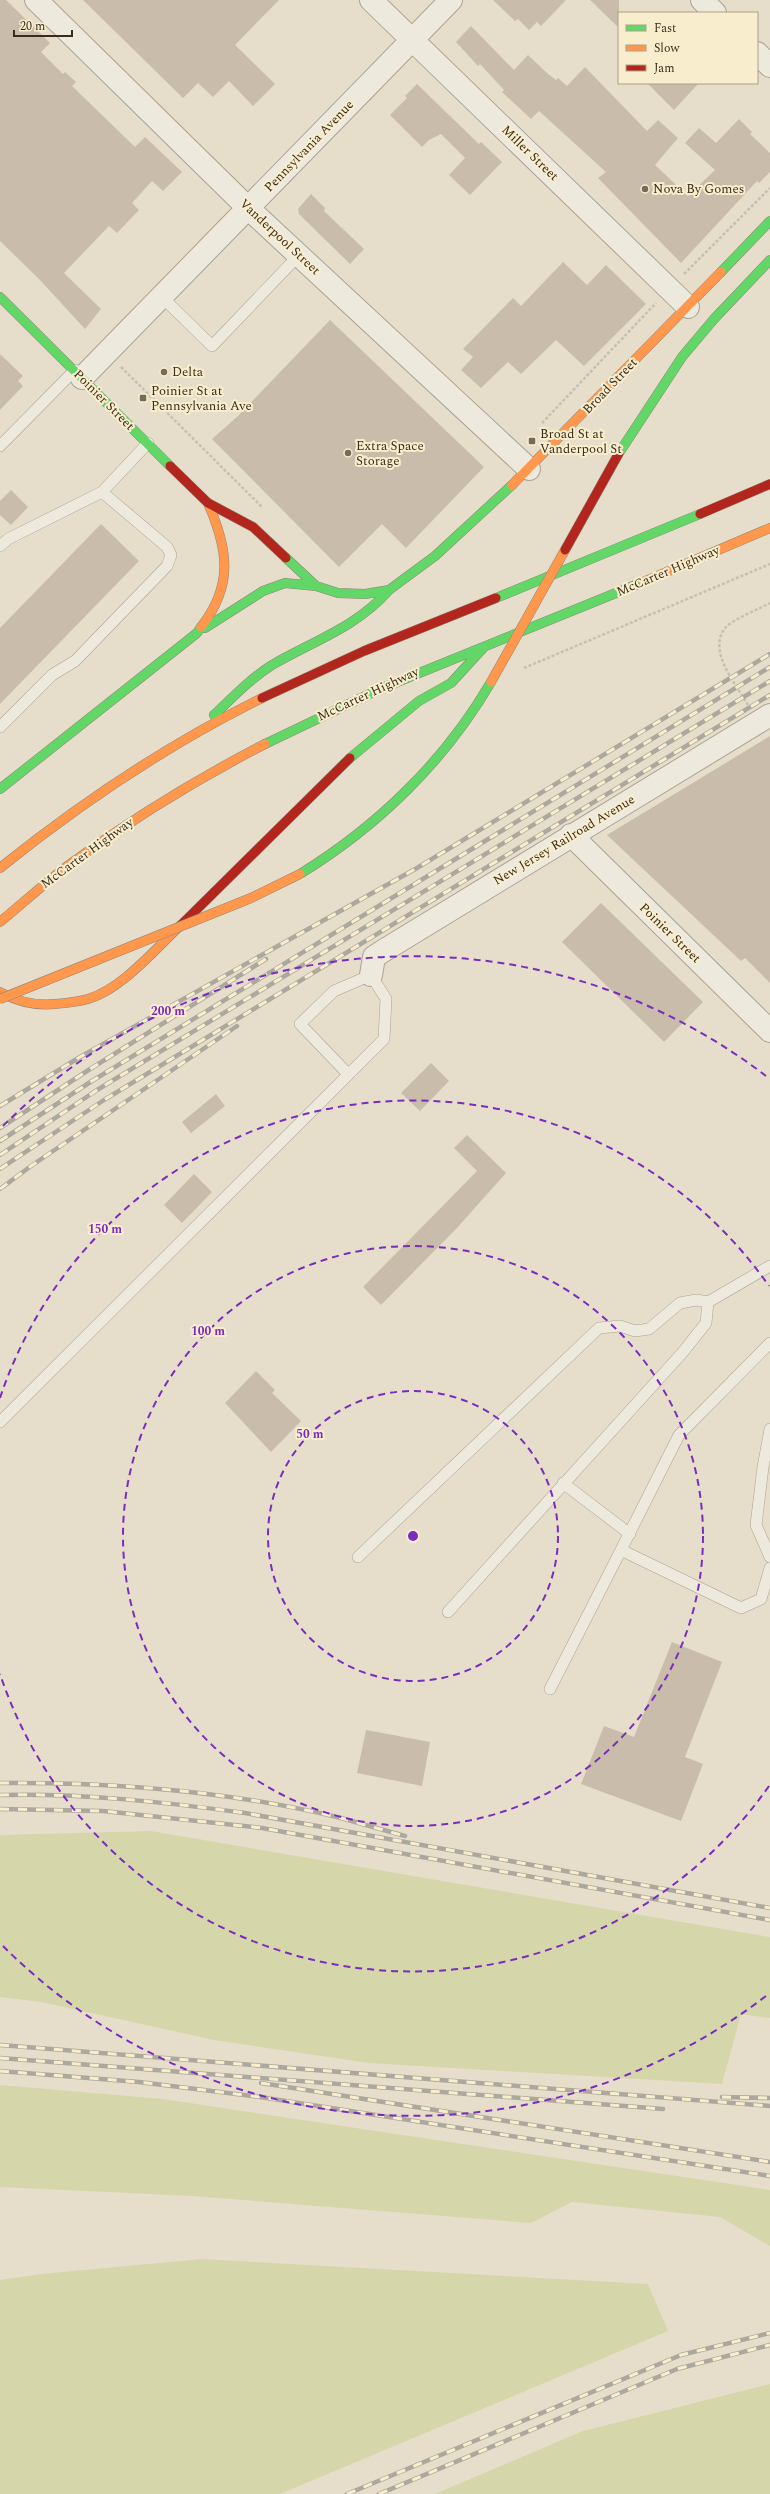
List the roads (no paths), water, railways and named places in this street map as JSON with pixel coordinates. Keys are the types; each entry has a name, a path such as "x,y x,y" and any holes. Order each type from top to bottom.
{"main road":[{"name":"Broad Street","path":"389,590 435,556 529,469 770,221"},
{"path":"0,999 69,968 152,938 295,878 335,851 381,814 426,771 460,729 499,668 619,453 653,398 682,357 722,310 770,260"},
{"name":"Poinier Street","path":"2,304 78,374 208,503"},
{"path":"0,868 80,806 195,733 307,676 414,630 617,550 770,484"},
{"path":"208,503 253,527 316,586"},
{"path":"197,633 216,606 225,578 219,527 208,503"},
{"name":"McCarter Highway","path":"0,922 65,869 136,817 220,765 326,713 488,642 631,587 770,528"},
{"path":"0,790 52,746 197,633 263,591 285,583 316,586 338,594 365,594 389,590"},
{"path":"195,733 257,675 324,639 374,607 380,603 389,590"},
{"path":"0,992 16,1001 42,1005 68,1003 89,999 107,990 131,972 225,883 346,762 419,701 451,682 488,642"}],"street":[{"name":"Vanderpool Street","path":"36,0 248,208 529,469"},
{"name":"Miller Street","path":"371,0 688,307"},
{"name":"Pennsylvania Avenue","path":"78,374 106,353 162,297 451,0"},
{"path":"702,0 714,12"},
{"path":"758,54 770,66"},
{"name":"New Jersey Railroad Avenue","path":"371,975 374,957 571,835 764,719"},
{"name":"Poinier Street","path":"571,835 770,1031"}],"lane":[{"path":"162,297 212,346 299,256"},
{"path":"0,446 78,374"},
{"path":"0,546 8,539 102,492 148,443"},
{"path":"0,727 52,675 75,661 167,566 171,555 167,547 102,492"},
{"path":"0,1422 348,1074 384,1038 386,999 371,975 334,991 300,1024 348,1074"},
{"path":"358,1557 599,1328 620,1326 635,1331 649,1329 680,1303 696,1300 708,1302 770,1266"},
{"path":"448,1612 706,1323 708,1302"},
{"path":"550,1689 622,1550 679,1435 770,1343"},
{"path":"770,1429 763,1467 756,1525 770,1557"},
{"path":"563,1483 630,1534"},
{"path":"622,1550 741,1608 761,1599 770,1568"}],"railway":[{"path":"0,1106 80,1057 417,868 770,654"},
{"path":"0,1141 92,1081 770,667"},
{"path":"0,1155 97,1090 770,681"},
{"path":"0,1169 104,1100 770,695"},
{"path":"0,1128 87,1071 266,959"},
{"path":"0,1189 31,1166 237,1026"},
{"path":"0,1783 85,1784 171,1790 214,1795 257,1801 341,1818 405,1836"},
{"path":"0,1795 61,1795 123,1799 245,1813 770,1908"},
{"path":"0,1809 103,1811 262,1828 770,1920"},
{"path":"0,2045 770,2106"},
{"path":"0,2058 663,2109"},
{"path":"0,2071 139,2082 260,2097 770,2176"},
{"path":"261,2083 770,2162"},
{"path":"722,2097 770,2098"},
{"path":"347,2494 681,2355 770,2333"},
{"path":"379,2494 677,2369 770,2345"}],"place":[{"name":"Nova By Gomes","path":"645,189"},
{"name":"Delta","path":"164,372"},
{"name":"Poinier St at Pennsylvania Ave","path":"143,398"},
{"name":"Broad St at Vanderpool St","path":"532,441"},
{"name":"Extra Space Storage","path":"348,453"}]}
